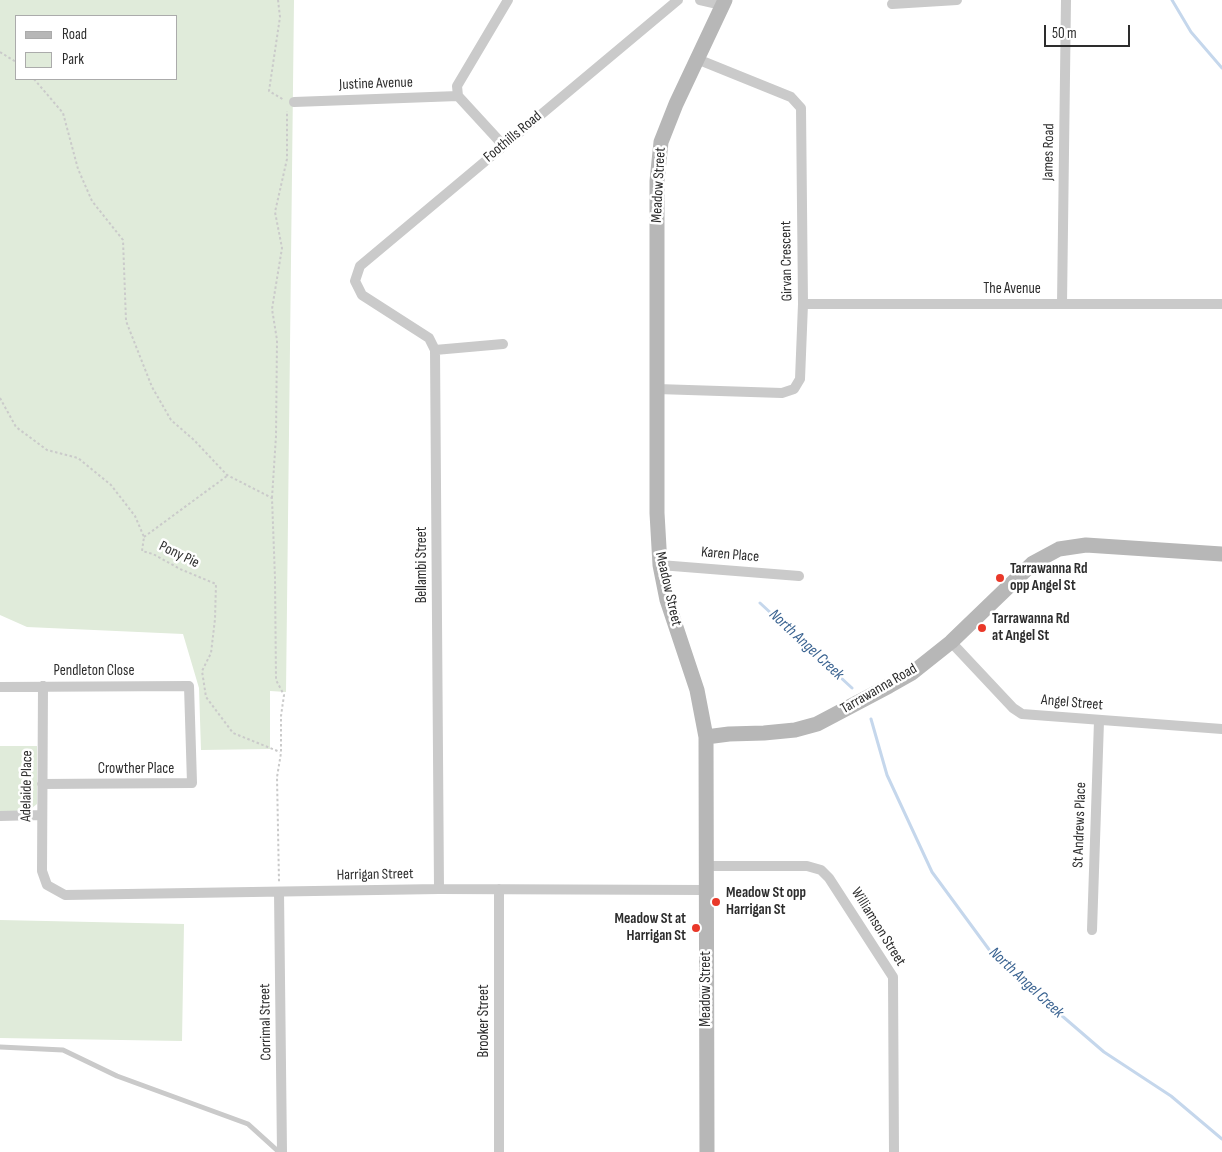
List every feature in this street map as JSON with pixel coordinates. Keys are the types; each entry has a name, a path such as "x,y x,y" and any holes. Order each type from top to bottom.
{"main road":[{"name":"Meadow Street","path":"707,1152 706,737 697,690 668,600 660,565 657,513 656,389 657,181 661,142 676,104 723,3"},
{"name":"Tarrawanna Road","path":"706,737 794,730 817,724 912,673 951,642 1033,563 1059,549 1086,545 1222,554"}],"street":[{"path":"503,145 458,96 457,86 508,0"},
{"name":"Foothills Road","path":"434,350 429,338 362,295 355,281 360,266 678,0"},
{"path":"700,0 723,3"},
{"path":"892,4 957,0"},
{"name":"James Road","path":"1062,304 1066,0"},
{"name":"Girvan Crescent","path":"656,389 782,394 794,388 800,378 803,304 801,108 791,97 697,60"},
{"name":"Justine Avenue","path":"291,102 458,96"},
{"name":"The Avenue","path":"803,304 1222,304"},
{"path":"434,350 503,344"},
{"name":"Bellambi Street","path":"434,350 439,889"},
{"name":"Karen Place","path":"660,565 799,576"},
{"name":"Angel Street","path":"951,642 1013,708 1022,714 1222,729"},
{"name":"Adelaide Place","path":"43,686 42,871 47,885"},
{"name":"Pendleton Close","path":"0,687 189,686"},
{"name":"Crowther Place","path":"42,784 192,784 189,686"},
{"name":"St Andrews Place","path":"1092,930 1099,721"},
{"path":"0,816 41,815"},
{"name":"Williamson Street","path":"705,866 807,866 821,870 830,878 893,977 894,1152"},
{"name":"Harrigan Street","path":"47,885 65,894 439,889 705,890"},
{"name":"Brooker Street","path":"499,889 499,1152"},
{"name":"Corrimal Street","path":"280,892 281,1152"}],"lane":[{"path":"0,1047 64,1050 117,1076 248,1124 281,1152"}],"path":[{"path":"278,0 280,17 270,91 291,102"},
{"path":"0,52 15,61"},
{"path":"35,80 63,113 78,169 92,201 123,240 126,321 152,387 171,420 194,440 227,475 272,498"},
{"path":"280,892 277,777 284,695 276,680 272,498 276,436 277,350 272,309 282,248 275,212 287,159 287,112"},
{"name":"Pony Pie","path":"0,398 16,427 47,450 78,458 111,485 135,516 144,537 142,551 153,554 180,569 216,584 215,620 211,653 202,671 206,696 233,733 280,753"},
{"path":"144,537 227,475"}],"green space":[{"path":"0,0 294,0 286,692 270,691 270,749 201,750 199,688 183,634 27,627 0,615"},
{"path":"0,746 37,746 37,804 28,811 0,811"},
{"path":"0,920 184,924 182,1041 0,1038"}],"waterway":[{"path":"1172,0 1191,32 1222,68"},
{"name":"North Angel Creek","path":"760,603 852,688"},
{"name":"North Angel Creek","path":"871,719 887,775 932,872 996,959 1104,1052 1171,1096 1222,1139"}],"place":[{"name":"Tarrawanna Rd opp Angel St","path":"1000,578"},
{"name":"Tarrawanna Rd at Angel St","path":"982,628"},
{"name":"Meadow St opp Harrigan St","path":"716,902"},
{"name":"Meadow St at Harrigan St","path":"696,928"}]}
